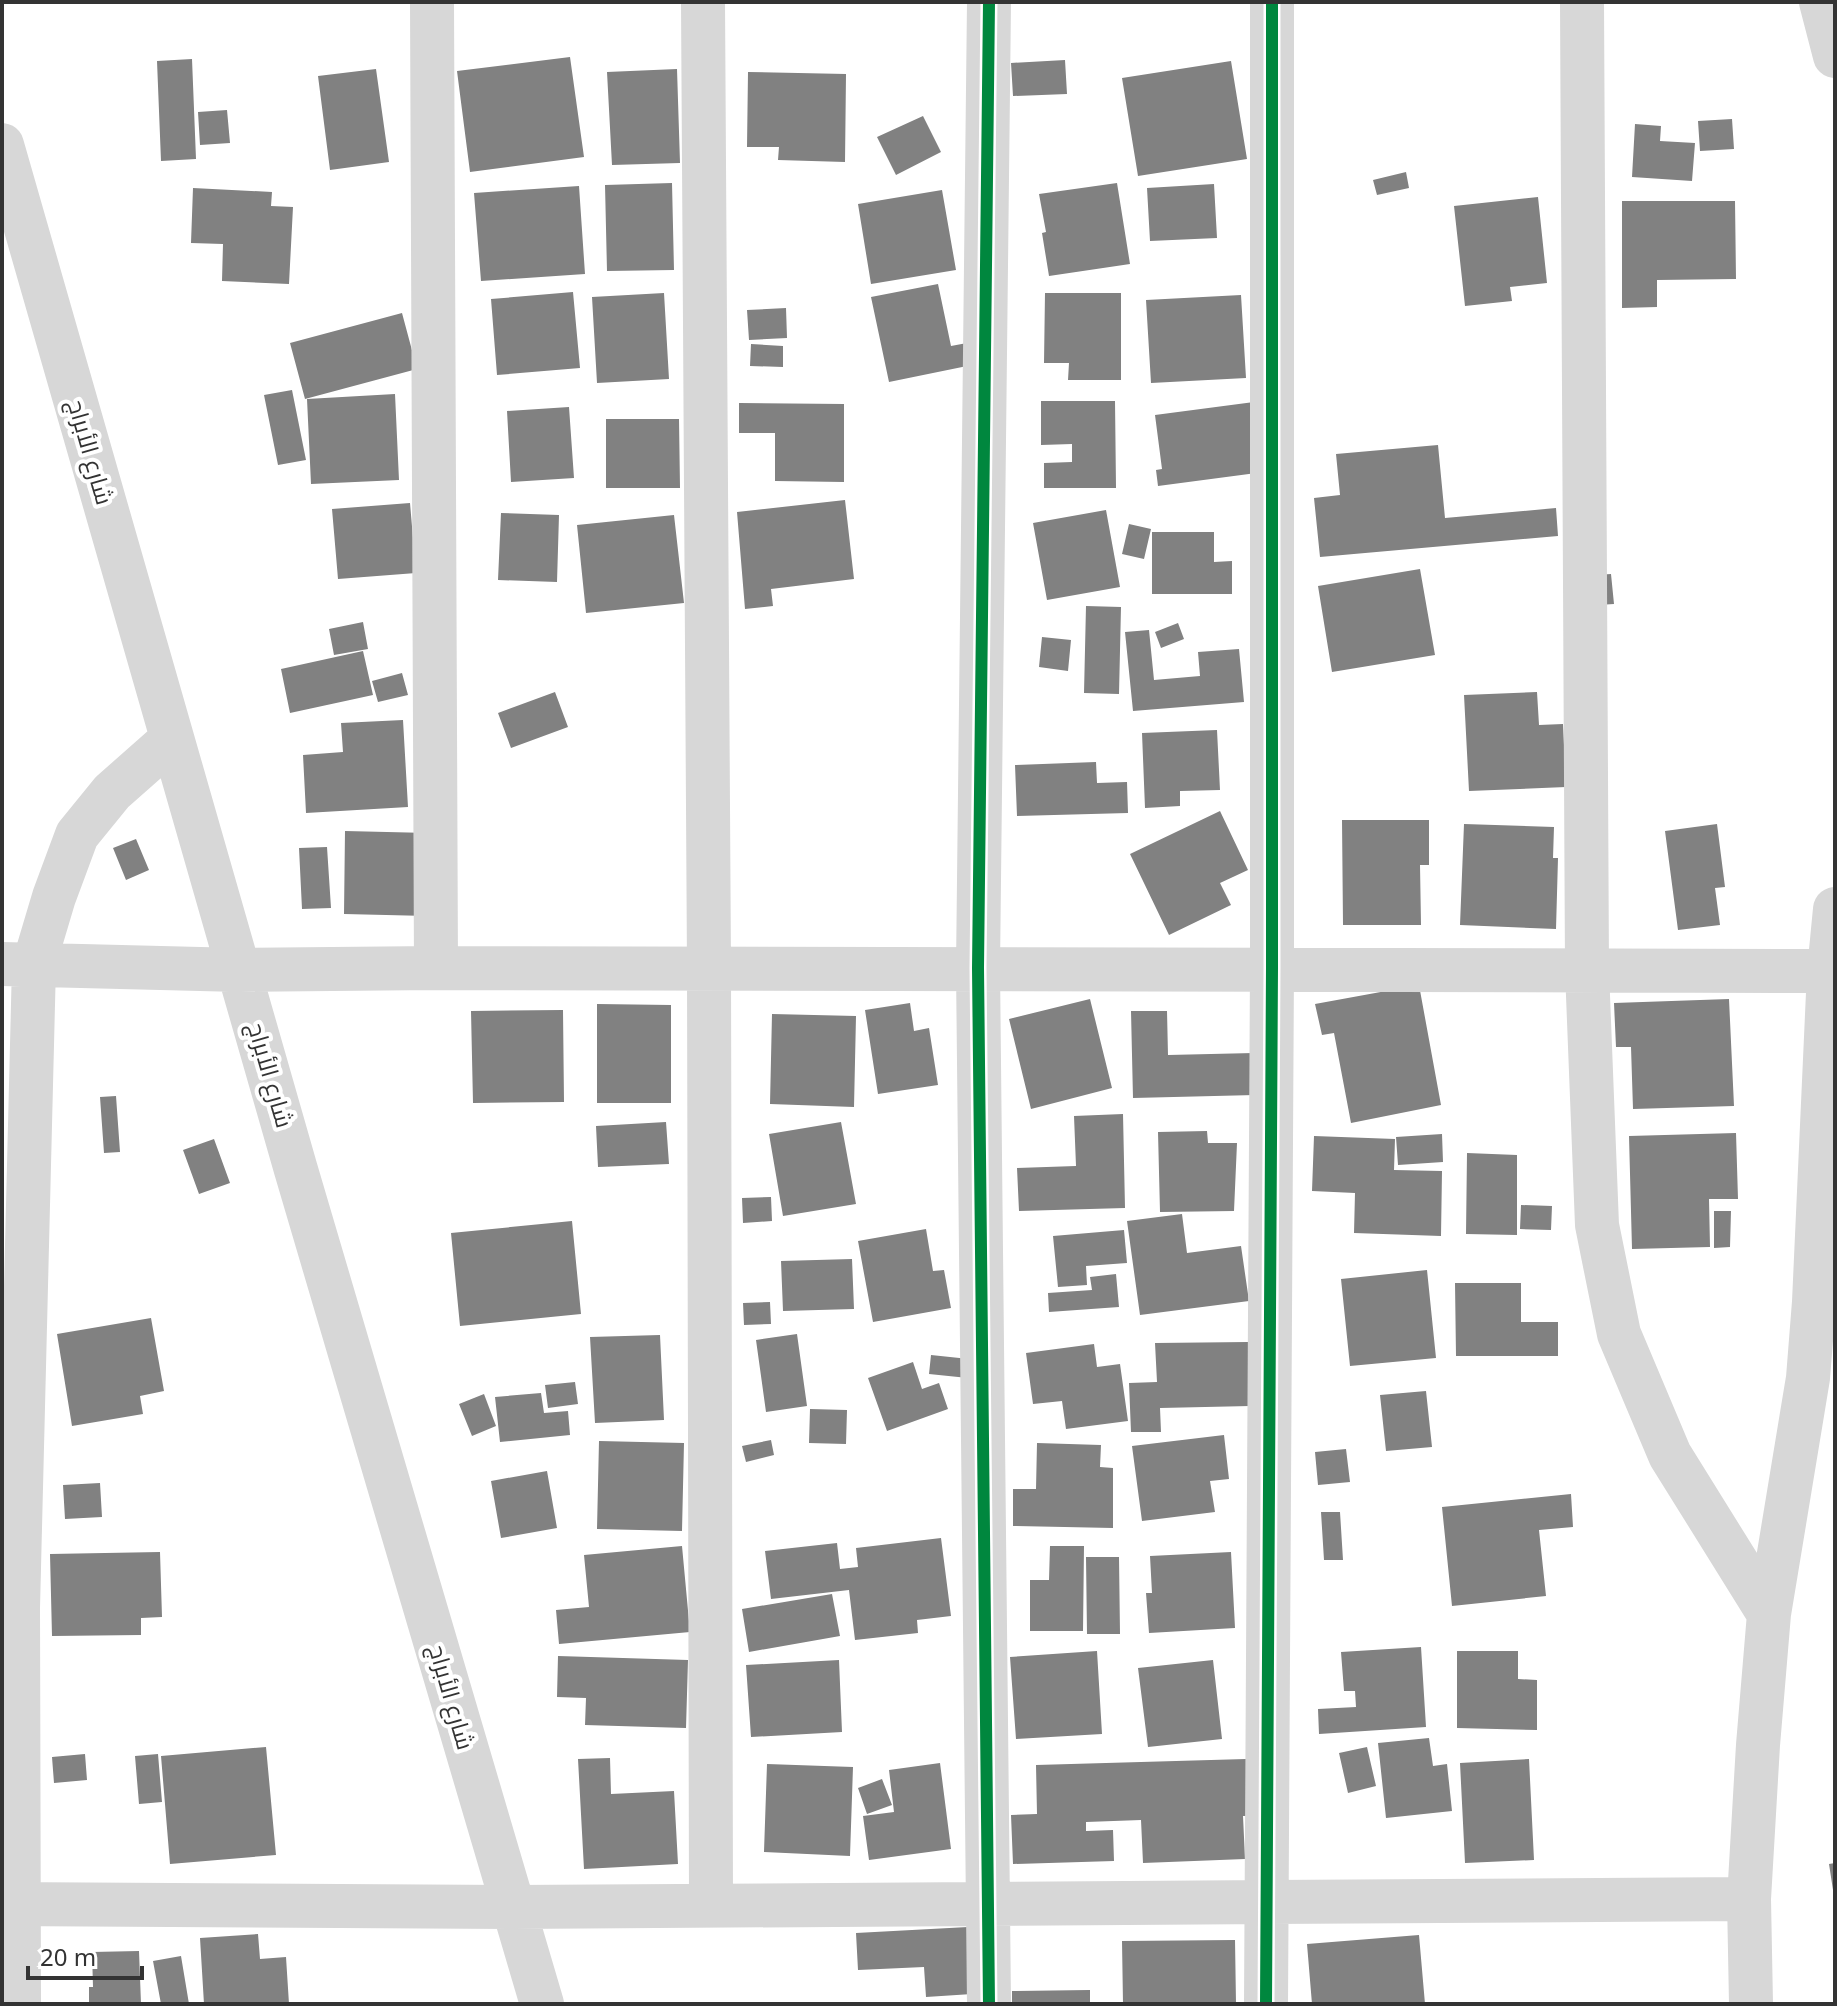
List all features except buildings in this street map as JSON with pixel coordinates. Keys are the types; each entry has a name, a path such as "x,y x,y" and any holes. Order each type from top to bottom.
{"street":[{"path":"432,2 436,968"},
{"path":"703,2 711,1905"},
{"path":"989,2 978,968 989,2004"},
{"path":"1266,2004 1272,968 1272,2"},
{"path":"1582,2 1587,970 1597,1225 1619,1334 1670,1455 1769,1614"},
{"path":"1821,2 1835,56"},
{"name":"شارع الأبراج","path":"2,145 172,739 542,2004"},
{"path":"19,2004 10,1904 18,1593 18,964 54,897 77,835 112,792 172,739"},
{"path":"1751,2004 1749,1899 1769,1614 1808,1378 1829,971 1835,909"},
{"path":"18,964 240,970 709,967 1829,971"},
{"path":"10,1904 513,1907 1749,1899"}],"cycle path":[{"path":"989,2 978,968 989,2004"},
{"path":"1266,2004 1272,968 1272,2"}]}
